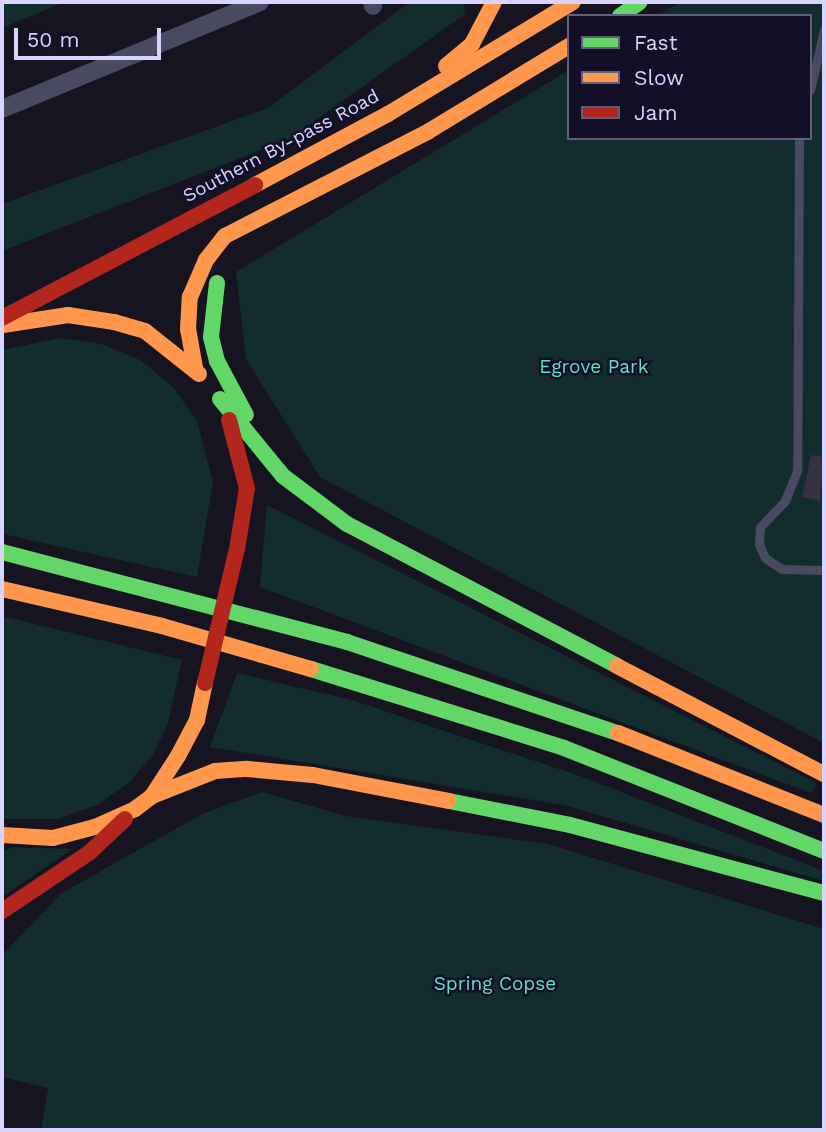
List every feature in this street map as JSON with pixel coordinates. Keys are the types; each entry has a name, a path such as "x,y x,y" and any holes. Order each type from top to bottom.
{"main road":[{"path":"388,114 472,44 494,2"},
{"name":"Southern By-pass Road","path":"2,318 388,114 573,2"},
{"path":"623,14 640,2"},
{"path":"195,368 188,330 190,297 206,260 225,236 243,224 281,210 429,131 567,47"},
{"path":"260,448 217,361 211,337 214,293 225,266 240,243 281,210"},
{"path":"2,326 68,315 114,321 145,331 195,368 297,489 348,524 824,774"},
{"path":"152,796 197,720 237,549 247,488 237,439 220,399"},
{"path":"2,552 81,569 438,671 581,718 824,815"},
{"path":"2,589 162,626 443,707 564,748 824,850"},
{"path":"2,911 90,852 152,796 215,771 247,769 313,775 570,825 824,893"},
{"path":"2,835 53,838 94,827 135,809"}],"street":[{"path":"2,109 260,2"}],"lane":[{"path":"812,81 824,30"},
{"path":"799,140 797,471 785,501 760,527 759,544 765,558 782,569 824,570"}],"green space":[{"path":"2,2 65,2 2,28"},
{"path":"410,2 463,2 465,14 289,139 2,251 2,204 268,108"},
{"name":"Egrove Park","path":"680,2 824,2 824,743 320,477 246,359 236,272 567,71 567,140 812,140 812,14 660,14"},
{"path":"60,338 102,344 140,360 173,387 197,421 213,482 197,577 2,534 2,350"},
{"path":"267,505 817,783 811,793 260,587"},
{"path":"2,616 182,660 168,723 154,753 130,782 97,805 58,819 2,819"},
{"path":"237,673 352,700 580,776 824,871 824,881 564,805 210,747"},
{"name":"Spring Copse","path":"262,792 346,816 548,844 824,929 824,1130 41,1130 48,1088 2,1077 2,955 62,893 202,814"},
{"path":"11,847 72,849 2,897 2,853"}],"building":[{"path":"811,455 824,457 820,501 802,497"}],"traffic: fast":[{"path":"623,14 640,2"},
{"path":"217,283 211,337 217,361 246,415"},
{"path":"220,399 283,476 347,524 617,666"},
{"path":"2,552 347,642 618,733"},
{"path":"311,669 564,748 824,851"},
{"path":"449,801 570,825 824,893"}],"traffic: slow":[{"path":"446,66 472,44 494,2"},
{"path":"255,185 388,114 573,2"},
{"path":"195,368 188,330 190,297 206,260 225,236 429,131 567,47"},
{"path":"3,325 68,315 114,322 145,331 199,374"},
{"path":"2,589 162,626 311,669"},
{"path":"617,666 824,774"},
{"path":"2,835 53,838 95,827 135,809 152,796 178,756 197,720 205,683"},
{"path":"618,733 824,815"},
{"path":"152,796 215,771 247,769 313,775 449,801"}],"traffic: jam":[{"path":"2,318 255,185"},
{"path":"229,420 247,488 237,549"},
{"path":"205,683 237,549"},
{"path":"2,911 90,852 125,819"}]}
